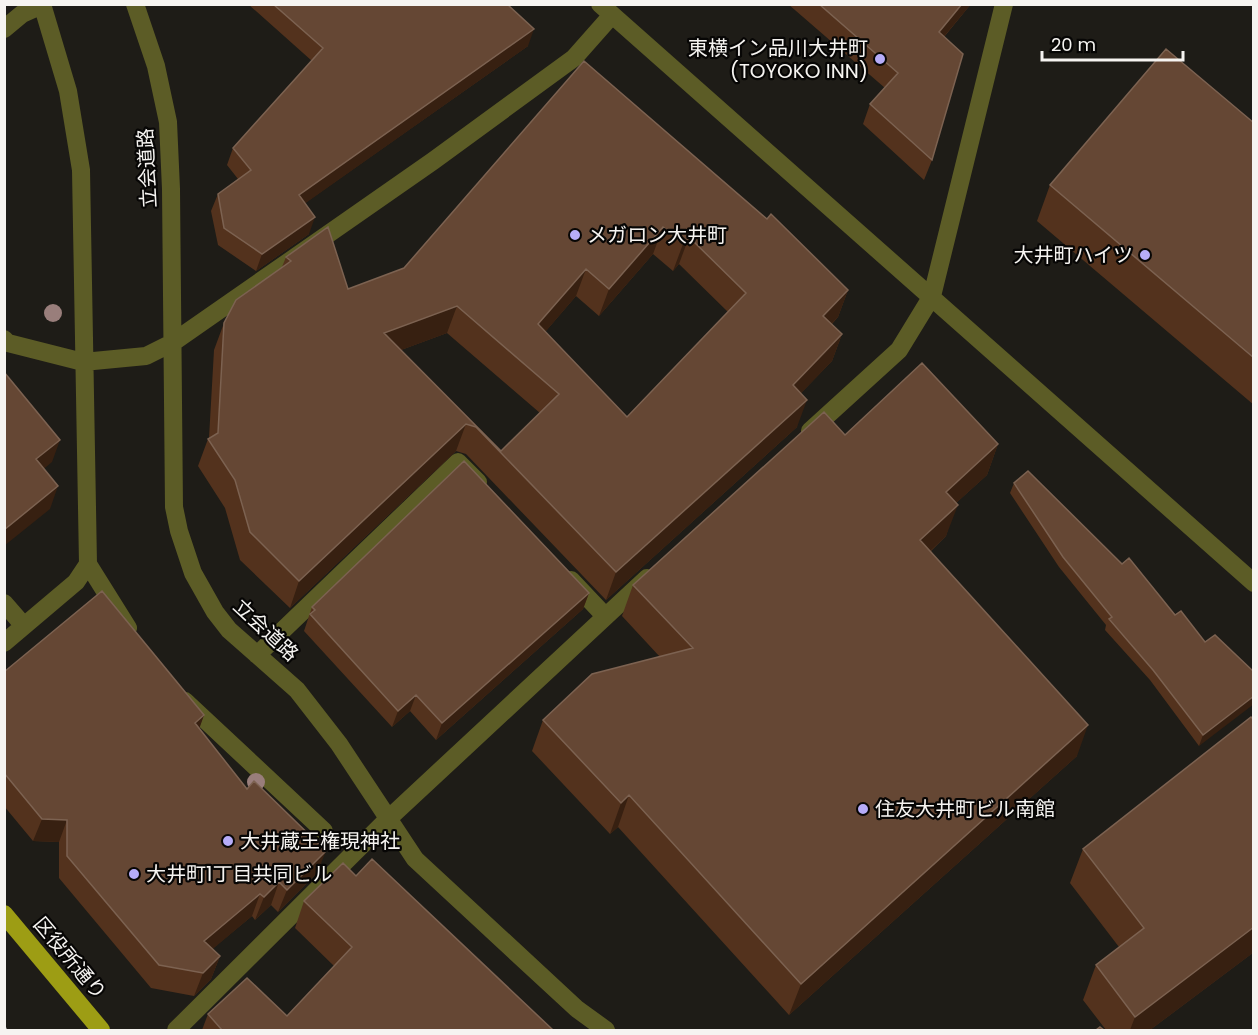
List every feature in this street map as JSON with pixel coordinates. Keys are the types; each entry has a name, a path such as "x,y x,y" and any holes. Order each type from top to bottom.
{"main road":[{"name":"区役所通り","path":"4,914 101,1030"}],"street":[{"name":"立会道路","path":"135,4 156,66 168,122 171,189 173,483 178,531 193,573 215,612 257,655 297,690 319,717 415,859 577,1009 606,1030"},
{"path":"795,444 899,350 932,296 1004,4"},
{"path":"4,29 22,14 42,5 68,92 81,170 88,564 135,640"},
{"path":"4,339 83,362 146,356 172,343 433,161 574,58 606,10 1254,583"},
{"path":"257,655 458,462 490,495"},
{"path":"4,643 76,582 88,564"},
{"path":"560,569 605,616"},
{"path":"176,1030 387,820 657,569"},
{"path":"4,603 24,626"},
{"path":"172,686 188,704 324,831"}],"building":[{"path":"273,4 507,4 534,29 299,195 315,217 262,254 224,228 218,194 251,170 233,148 323,48"},
{"path":"819,4 962,4 939,32 963,54 932,160 870,104 898,73"},
{"path":"1166,49 1254,123 1254,358 1050,185"},
{"path":"584,61 767,219 771,214 848,290 823,316 842,334 793,385 807,400 616,572 476,427 466,424 299,581 250,532 235,480 208,439 218,433 224,323 236,300 291,261 286,257 328,227 348,289 404,268","holes":["663,227 683,244 689,237 746,293 627,417 538,324 586,269 609,289","457,306 559,394 501,451 384,333"]},
{"path":"922,363 998,444 946,492 958,505 920,540 1088,725 801,984 629,795 621,803 543,720 592,674 693,648 633,585 824,412 845,435"},
{"path":"4,372 60,440 36,459 58,486 4,530"},
{"path":"464,461 589,593 442,723 416,695 398,711 310,614 315,610 312,607"},
{"path":"1028,471 1122,564 1129,558 1175,615 1181,611 1205,642 1215,635 1254,672 1254,696 1203,735 1153,670 1109,619 1112,617 1063,557 1014,483"},
{"path":"102,591 204,715 195,723 247,789 254,781 326,851 287,890 279,882 264,897 260,894 204,941 220,956 203,973 159,965 67,856 67,820 42,819 4,773 4,672"},
{"path":"1251,717 1254,720 1254,927 1135,1017 1096,965 1144,928 1083,849"},
{"path":"372,859 553,1030 222,1030 208,1014 247,978 287,1016 352,947 304,901 343,863 356,876"}],"place":[{"name":"東横イン品川大井町 (TOYOKO INN)","path":"880,59"},
{"name":"メガロン大井町","path":"575,235"},
{"name":"大井町ハイツ","path":"1145,255"},
{"name":"住友大井町ビル南館","path":"863,809"},
{"name":"大井蔵王権現神社","path":"228,841"},
{"name":"大井町1丁目共同ビル","path":"134,874"}]}
